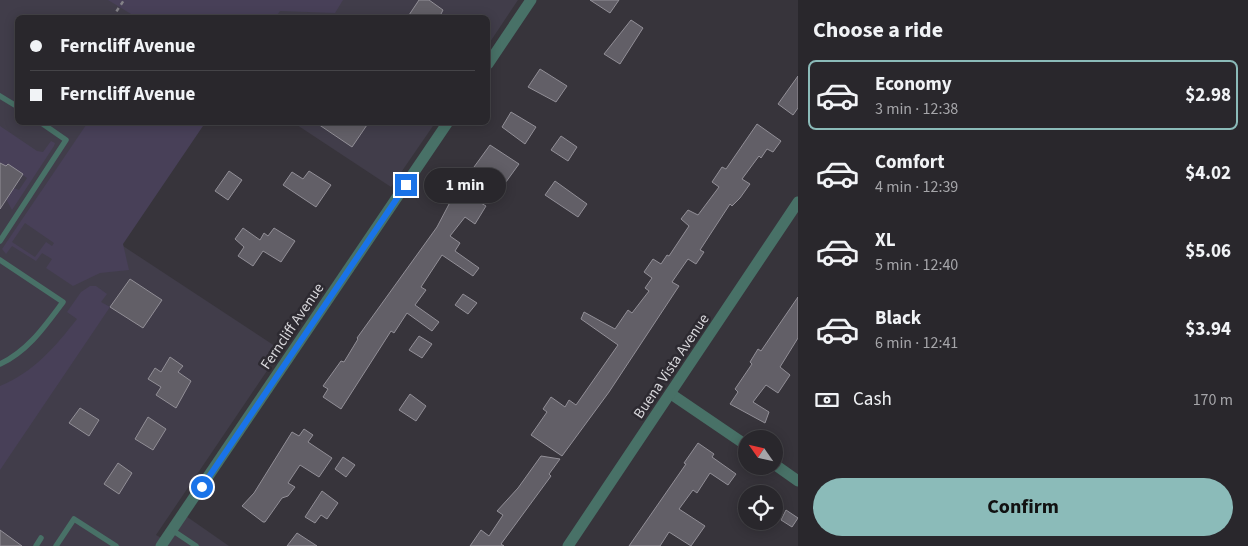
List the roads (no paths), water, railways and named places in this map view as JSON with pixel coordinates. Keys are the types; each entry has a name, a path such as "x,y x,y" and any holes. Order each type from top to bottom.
{"street":[{"path":"490,61 531,0"},
{"name":"Ferncliff Avenue","path":"161,546 446,125"},
{"name":"Buena Vista Avenue","path":"568,546 798,202"},
{"path":"671,394 738,440"},
{"path":"783,470 798,481"}],"lane":[{"path":"0,96 15,105"},
{"path":"0,240 66,140 44,125"},
{"path":"0,260 63,302 22,352 0,364"},
{"path":"56,546 74,519 116,546"},
{"path":"172,530 196,546"},
{"path":"36,546 41,538"}]}
